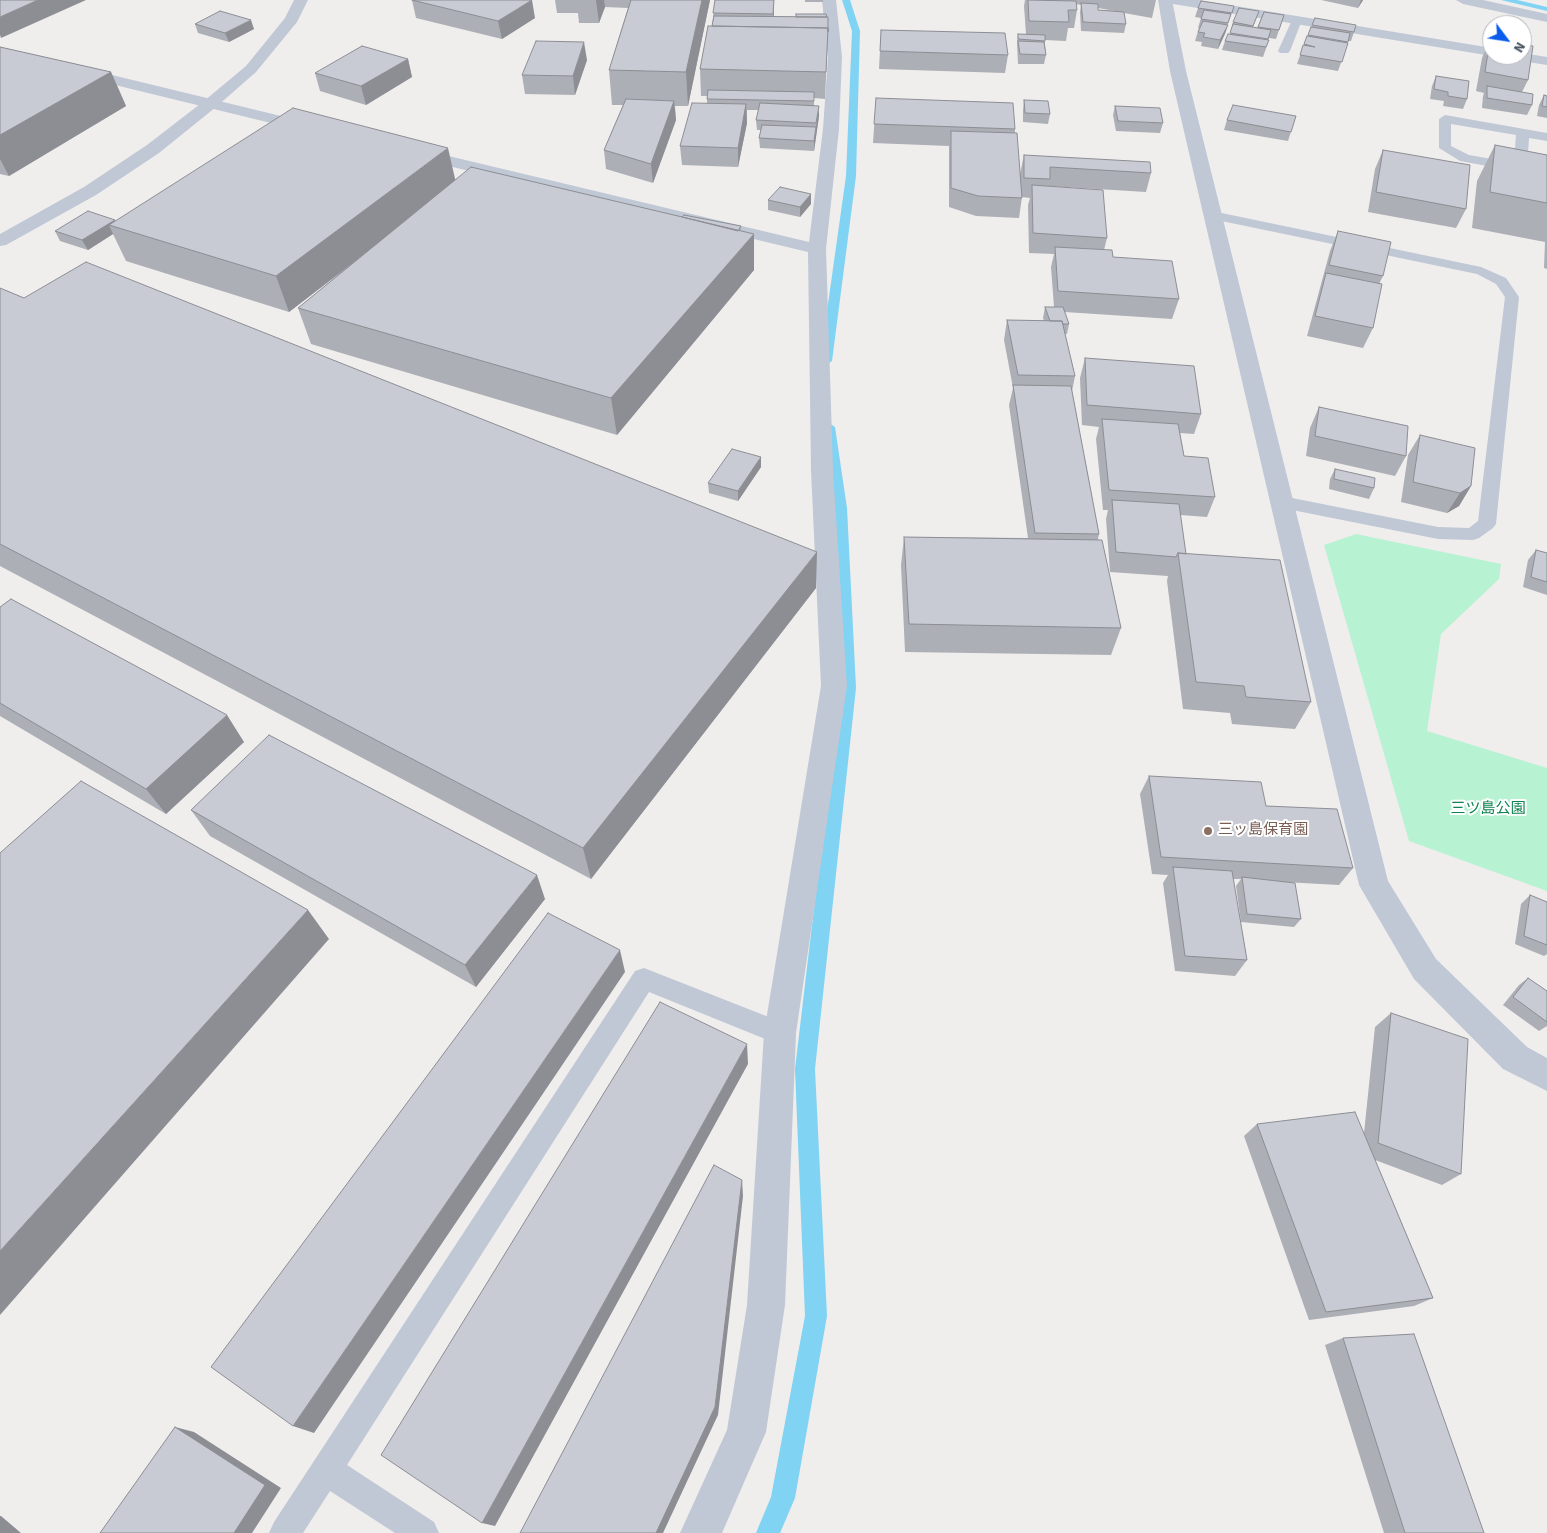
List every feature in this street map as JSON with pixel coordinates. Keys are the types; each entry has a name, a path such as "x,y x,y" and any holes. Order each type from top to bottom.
{"street":[{"path":"0,240 90,191 153,149 210,104 251,69 292,19 301,0"},
{"path":"701,1533 746,1432 765,1315 780,1033 834,686 822,470 817,249 831,129 835,58 829,0"},
{"path":"1164,0 1178,70 1212,215 1374,885 1425,969 1515,1058 1547,1075"},
{"path":"1173,0 1482,50"},
{"path":"1464,0 1547,18"},
{"path":"1532,59 1547,61"},
{"path":"67,69 326,131"},
{"path":"403,150 817,249"}],"lane":[{"path":"1284,51 1297,20"},
{"path":"1523,132 1520,168 1465,158 1445,148 1445,119 1523,132 1547,137"},
{"path":"1212,215 1481,271 1502,281 1512,297 1487,524 1473,534 1438,533 1282,502"},
{"path":"285,1533 644,979 780,1033"},
{"path":"326,1470 423,1533"}],"green space":[{"name":"三ツ島公園","path":"1356,534 1501,564 1499,579 1441,634 1427,731 1547,768 1547,891 1409,841 1324,545"}],"building":[{"path":"0,0 38,0 0,17"},
{"path":"412,0 532,0 498,21"},
{"path":"631,0 702,0 686,72 609,70"},
{"path":"715,0 774,0 773,14 713,13"},
{"path":"1028,0 1076,1 1077,10 1068,10 1069,22 1029,21"},
{"path":"1201,1 1234,6 1232,13 1198,8"},
{"path":"1081,3 1098,4 1098,10 1124,12 1126,24 1083,22"},
{"path":"1239,8 1259,11 1253,26 1233,22"},
{"path":"1204,10 1231,14 1228,23 1201,19"},
{"path":"220,11 251,20 225,33 195,24"},
{"path":"1264,12 1284,15 1279,30 1258,27"},
{"path":"796,14 826,14 827,17 796,17"},
{"path":"714,16 828,17 828,28 712,26"},
{"path":"1315,18 1356,25 1354,32 1312,25"},
{"path":"1203,21 1228,25 1220,40 1203,37 1205,33 1198,32"},
{"path":"1233,24 1271,30 1268,39 1230,33"},
{"path":"708,26 828,28 826,72 700,69"},
{"path":"1311,27 1350,33 1348,42 1308,35"},
{"path":"881,30 1005,33 1008,55 880,51"},
{"path":"1018,34 1045,35 1045,41 1018,39"},
{"path":"1228,34 1269,40 1266,47 1225,41"},
{"path":"1307,36 1348,43 1342,62 1300,55 1303,45 1315,47 1304,44"},
{"path":"536,41 584,42 573,76 522,75"},
{"path":"1018,41 1044,42 1046,55 1020,54"},
{"path":"362,46 408,59 361,86 315,73"},
{"path":"0,47 111,72 0,135"},
{"path":"1486,65 1530,65 1528,80 1485,72"},
{"path":"1436,76 1469,81 1467,99 1448,96 1448,92 1434,89"},
{"path":"1487,86 1533,94 1532,105 1487,98"},
{"path":"708,90 814,92 814,101 707,99"},
{"path":"1544,95 1547,96 1547,107 1542,106"},
{"path":"876,98 1013,103 1015,129 874,124"},
{"path":"626,99 674,101 651,164 604,150"},
{"path":"1024,100 1048,101 1050,114 1025,113"},
{"path":"692,103 746,104 738,148 680,146"},
{"path":"760,103 819,106 816,123 756,120"},
{"path":"1233,105 1296,116 1291,132 1227,120"},
{"path":"1115,106 1160,108 1163,123 1118,121"},
{"path":"293,108 448,148 276,276 109,225"},
{"path":"762,125 816,127 814,141 759,138"},
{"path":"951,131 1017,133 1022,198 978,196 951,188"},
{"path":"1495,145 1547,155 1547,203 1490,192"},
{"path":"1383,150 1470,165 1466,209 1376,192"},
{"path":"1024,155 1150,162 1151,173 1050,167 1050,179 1024,178"},
{"path":"471,167 754,234 611,398 298,308"},
{"path":"1032,185 1103,190 1107,238 1033,233"},
{"path":"780,187 811,194 800,207 768,200"},
{"path":"88,211 115,220 82,240 55,231"},
{"path":"684,215 741,226 738,231 682,217"},
{"path":"1338,231 1391,242 1383,276 1329,265"},
{"path":"1055,247 1112,250 1113,257 1172,261 1179,299 1058,291"},
{"path":"86,262 817,552 583,848 0,544 0,288 24,298"},
{"path":"1326,273 1382,284 1373,328 1315,316"},
{"path":"1045,307 1063,307 1069,324 1063,324 1062,321 1050,321"},
{"path":"1007,320 1062,321 1075,376 1018,375"},
{"path":"1085,358 1194,366 1201,414 1087,405"},
{"path":"1013,385 1071,386 1099,534 1035,533"},
{"path":"1319,407 1408,426 1406,456 1315,436"},
{"path":"1102,419 1178,424 1184,456 1208,458 1215,497 1109,490"},
{"path":"1420,435 1475,448 1471,486 1460,493 1413,482"},
{"path":"732,449 761,457 738,491 708,483"},
{"path":"1335,469 1375,478 1374,488 1334,479"},
{"path":"1112,500 1179,504 1186,554 1178,553 1176,557 1116,552"},
{"path":"904,537 1102,540 1121,628 909,624"},
{"path":"1536,550 1547,553 1547,582 1531,577"},
{"path":"1178,553 1280,560 1311,702 1246,697 1244,686 1196,682"},
{"path":"11,599 227,715 146,789 0,703 0,607"},
{"path":"269,735 537,875 465,965 191,810"},
{"path":"1149,776 1261,782 1266,806 1337,809 1353,868 1161,857"},
{"path":"81,781 308,910 0,1251 0,853"},
{"path":"1173,867 1232,871 1247,960 1185,956"},
{"path":"1242,877 1295,883 1301,919 1247,914"},
{"path":"1530,895 1547,902 1547,945 1524,936"},
{"path":"548,913 620,950 293,1426 211,1367"},
{"path":"1528,978 1547,991 1547,1022 1513,997"},
{"path":"660,1002 747,1044 482,1523 381,1455"},
{"path":"1391,1013 1468,1039 1461,1174 1378,1143"},
{"path":"1355,1112 1433,1298 1326,1312 1257,1124"},
{"path":"714,1165 742,1180 715,1407 656,1533 520,1533"},
{"path":"1414,1334 1484,1533 1405,1533 1343,1338"},
{"path":"175,1427 265,1485 234,1533 100,1533"}],"waterway":[{"path":"826,361 851,176 856,31 846,0"},
{"path":"1505,0 1547,9"},
{"path":"768,1533 783,1498 816,1316 805,1069 848,688 840,508 829,427"}],"place":[{"name":"三ッ島保育園","path":"1208,831"}]}
